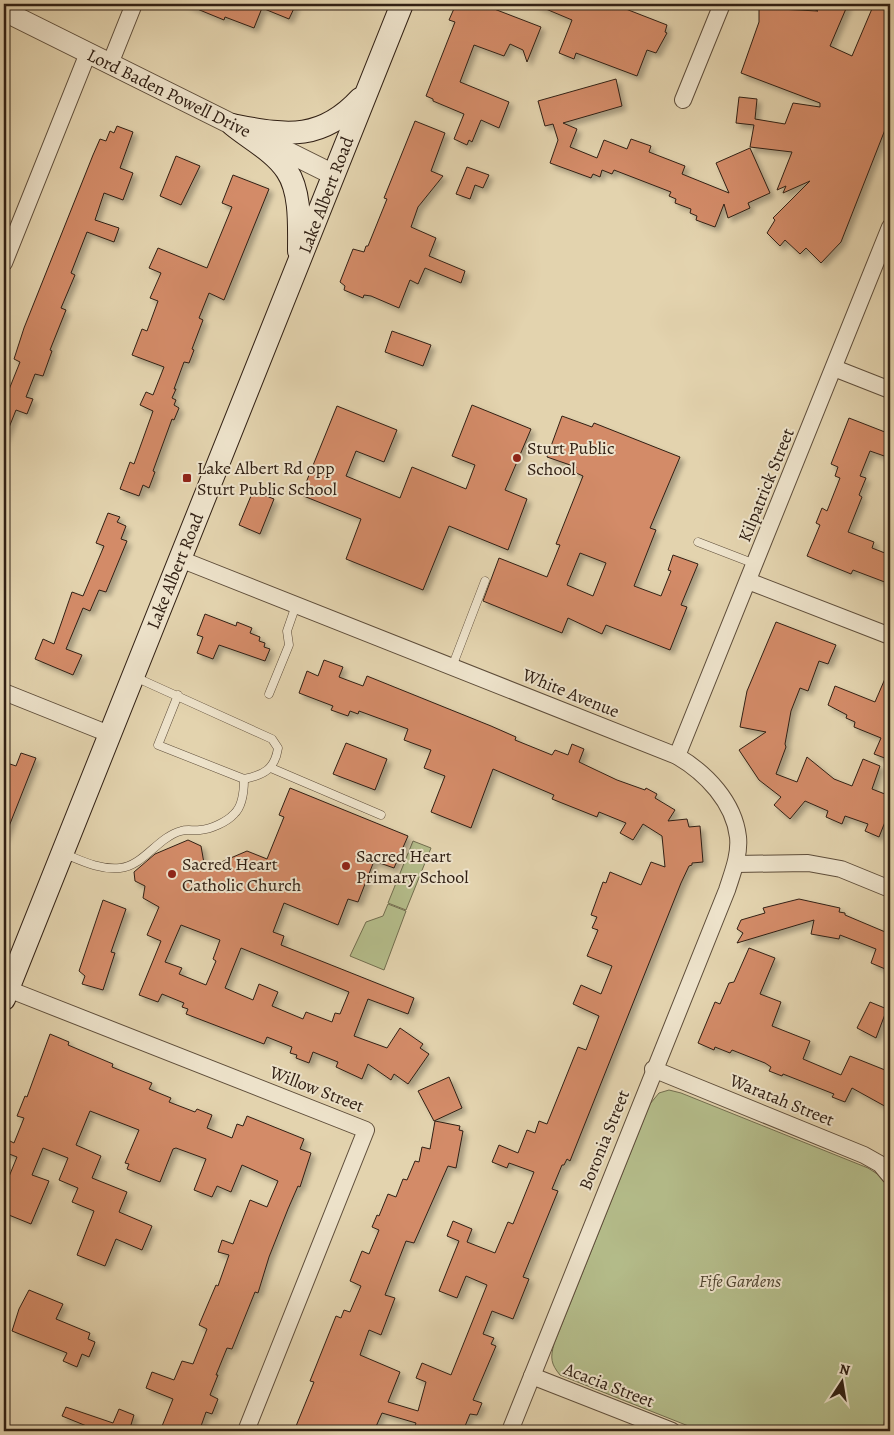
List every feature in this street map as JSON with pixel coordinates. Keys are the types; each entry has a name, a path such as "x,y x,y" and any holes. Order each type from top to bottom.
{"main road":[{"name":"Lake Albert Road","path":"6,994 402,4"},
{"path":"233,125 282,133 309,132 332,123 348,112 365,94"},
{"path":"233,125 273,157 287,171 298,207 299,265"}],"street":[{"path":"110,64 134,4"},
{"path":"683,100 722,4"},
{"name":"Lord Baden Powell Drive","path":"4,11 334,175"},
{"path":"4,263 88,53"},
{"name":"Kilpatrick Street","path":"677,756 890,228"},
{"path":"834,368 890,390"},
{"name":"White Avenue","path":"180,558 677,756 695,766 708,779 733,817 738,838 736,864"},
{"path":"748,581 890,636"},
{"path":"4,692 110,734"},
{"path":"736,864 808,863 841,869 890,889"},
{"name":"Boronia Street","path":"510,1431 736,864"},
{"name":"Willow Street","path":"6,994 366,1130 246,1431"},
{"name":"Waratah Street","path":"653,1069 864,1155 880,1164 890,1176"},
{"name":"Acacia Street","path":"532,1376 672,1431"}],"lane":[{"path":"698,542 755,564"},
{"path":"452,667 485,581"},
{"path":"269,694 289,645 287,631 296,604"},
{"path":"133,676 178,696 272,739 278,748 276,760 271,768 258,776 244,779 158,745 178,696"},
{"path":"271,768 381,814"},
{"path":"62,853 96,866 122,868 137,860 165,839 182,831 202,830 224,822 236,813 244,795 244,779"}],"green space":[{"path":"413,841 431,848 406,910 388,903"},
{"path":"388,904 406,911 384,970 350,956 366,922 383,916"},
{"name":"Fife Gardens","path":"669,1090 681,1093 868,1168 882,1177 890,1192 888,1394 883,1431 701,1431 560,1375 552,1361 554,1344 650,1104 659,1093"}],"building":[{"path":"185,4 296,4 289,19 262,8 254,28 225,17 224,20"},
{"path":"456,4 490,4 489,7 541,27 527,62 523,50 510,44 504,56 474,45 460,82 509,102 499,128 481,120 472,142 469,140 467,145 454,139 464,114 433,101 433,99 426,96 455,22 449,20"},
{"path":"534,4 613,4 667,25 665,32 667,33 656,53 647,50 637,76 576,53 574,59 559,53 572,20"},
{"path":"803,4 848,4 830,46 852,56 874,4 890,4 890,83 885,96 890,97 890,117 841,242 821,263 806,248 800,254 785,240 780,246 767,233 775,220 773,218 810,181 783,193 786,186 777,190 792,152 750,147 754,125 736,123 739,97 757,99 755,119 785,124 793,103 820,107 820,103 741,73 759,22 759,8 818,11"},
{"path":"616,79 622,106 563,123 577,129 570,147 597,158 604,140 627,149 631,139 651,146 649,152 685,166 682,174 729,193 716,163 750,148 770,193 748,203 750,208 728,218 724,204 715,227 696,220 697,216 690,213 691,209 675,203 676,199 669,196 671,192 614,170 612,174 602,170 600,177 593,174 591,178 550,163 558,140 553,124 545,126 538,101"},
{"path":"415,121 445,133 431,171 443,176 418,207 411,227 436,238 429,256 465,271 461,283 425,268 418,284 410,280 399,308 371,296 364,295 363,298 344,290 345,286 340,282 353,249 364,252 366,246 368,246 387,199 384,198"},
{"path":"117,126 133,132 120,168 133,173 123,200 104,193 95,220 119,228 114,242 87,232 71,273 75,275 61,308 66,310 50,350 52,351 43,376 35,374 26,397 33,399 27,414 16,410 4,440 4,390 8,392 20,362 14,359 24,328 100,139 106,141 110,131 114,133"},
{"path":"176,156 200,166 181,205 160,196"},
{"path":"467,167 489,175 483,188 475,185 470,199 456,194"},
{"path":"233,175 269,189 224,300 209,293 199,318 203,320 192,349 194,350 189,363 184,362 174,389 176,389 172,398 176,400 174,405 179,408 174,420 172,419 153,471 155,472 149,488 143,485 139,496 120,489 130,462 134,464 153,411 140,405 146,392 153,395 164,367 132,355 142,329 147,331 158,301 150,298 161,273 149,268 158,248 207,268 232,207 222,203"},
{"path":"392,331 431,345 423,366 385,352"},
{"path":"472,405 531,429 505,490 527,499 508,550 449,526 423,590 346,559 361,519 301,495 337,406 397,430 384,462 356,451 346,476 400,498 412,467 466,489 475,465 452,456"},
{"path":"562,416 592,427 594,423 680,457 650,528 656,530 634,586 661,596 671,571 668,570 673,555 698,564 681,605 687,607 670,650 606,625 602,634 568,618 562,633 483,601 499,558 547,577 560,545 556,544 583,476 574,472 576,467 547,457","holes":["580,553 606,563 593,596 567,585"]},
{"path":"849,418 890,434 890,458 870,451 860,476 866,478 859,495 862,497 848,532 874,542 872,548 890,555 890,584 853,570 851,574 807,556 820,525 816,523 822,508 827,511 840,478 835,476 838,467 831,464"},
{"path":"253,491 274,499 260,534 239,525"},
{"path":"108,513 120,517 117,522 126,526 121,539 127,541 106,592 99,590 90,611 83,608 66,649 82,655 73,675 35,659 43,639 54,644 72,592 83,596 104,546 96,543"},
{"path":"205,614 236,626 237,622 252,628 250,633 260,637 259,641 265,643 264,647 270,649 265,661 219,645 213,659 197,653 203,637 197,635"},
{"path":"776,622 836,645 828,664 819,661 808,691 800,688 791,711 786,747 776,774 797,782 807,757 834,779 852,786 863,759 880,766 872,789 890,796 890,818 887,817 879,837 865,831 868,824 845,816 842,824 826,817 828,811 805,801 790,819 774,805 781,797 759,780 739,750 766,732 740,727 747,691"},
{"path":"324,660 343,667 339,677 363,686 367,676 491,726 516,737 515,740 552,755 555,750 568,755 572,744 584,749 579,762 617,780 645,790 646,788 657,794 655,798 675,810 668,821 687,819 689,827 700,826 703,862 692,863 681,883 570,1161 567,1159 564,1165 562,1165 552,1189 558,1191 523,1277 529,1279 513,1319 492,1311 483,1334 494,1338 491,1344 496,1346 473,1400 482,1403 477,1415 470,1414 463,1431 413,1431 416,1423 382,1413 374,1431 294,1431 314,1382 310,1381 336,1316 341,1318 344,1310 350,1312 361,1286 350,1281 362,1251 369,1254 379,1230 372,1227 377,1215 379,1216 388,1194 396,1197 403,1179 407,1180 415,1161 419,1162 422,1147 430,1149 435,1121 460,1126 459,1130 463,1131 456,1168 448,1166 414,1243 406,1241 385,1295 395,1298 381,1335 369,1330 360,1355 400,1372 388,1402 418,1411 426,1382 416,1378 422,1363 451,1375 487,1285 466,1276 457,1298 439,1291 459,1241 447,1236 453,1221 472,1229 467,1242 495,1253 508,1222 513,1224 534,1172 509,1163 507,1168 492,1162 499,1145 518,1153 527,1130 535,1133 539,1121 547,1124 578,1047 586,1050 599,1016 573,1004 581,985 601,994 612,966 587,956 598,930 592,928 597,917 591,915 603,882 606,883 610,872 641,885 651,862 665,867 662,836 643,824 633,840 620,833 626,823 599,812 597,817 552,799 554,795 493,769 471,828 431,812 445,776 424,768 431,750 404,740 408,729 359,711 358,714 350,711 348,716 331,710 333,706 299,693 307,671 318,676"},
{"path":"890,667 890,760 874,754 881,738 854,727 855,722 846,718 847,715 828,705 835,686 875,702"},
{"path":"346,743 387,759 375,790 333,774"},
{"path":"21,753 36,758 4,839 4,762 16,766"},
{"path":"290,788 408,836 394,868 374,861 358,902 348,899 338,925 284,903 273,932 284,936 281,945 414,998 408,1014 368,999 354,1036 387,1048 400,1028 423,1044 420,1048 429,1054 408,1084 394,1074 391,1080 368,1064 362,1079 336,1067 338,1062 313,1052 309,1063 296,1058 297,1055 290,1053 292,1047 267,1037 264,1044 186,1014 188,1009 182,1007 184,1003 162,994 158,1002 139,995 161,941 147,935 159,907 143,898 145,886 135,881 134,872 155,854 188,840 201,846 205,869 247,851 267,859 284,817 279,815","holes":["181,925 220,940 213,959 216,961 206,985 179,974 182,968 165,962","241,948 349,992 340,1014 335,1013 332,1022 306,1012 303,1019 272,1006 278,992 259,984 253,1000 225,988"]},
{"path":"799,899 840,908 839,912 890,934 890,971 871,963 876,949 840,935 839,939 811,934 814,920 737,943 743,933 737,929 741,920 765,913 763,908"},
{"path":"103,900 126,909 111,952 115,953 103,990 82,984 85,976 79,971"},
{"path":"749,948 775,958 760,994 781,1002 772,1026 810,1041 803,1059 841,1075 850,1056 890,1072 890,1109 852,1088 845,1102 832,1097 834,1094 783,1074 782,1076 769,1071 771,1067 765,1063 732,1050 730,1053 715,1047 714,1050 698,1043 715,1002 720,1004 729,983 734,982"},
{"path":"870,1002 887,1009 876,1038 857,1028"},
{"path":"50,1034 69,1042 68,1045 113,1064 112,1067 152,1083 149,1089 171,1098 169,1102 195,1112 197,1109 212,1115 207,1128 232,1138 237,1124 243,1126 247,1116 304,1139 300,1149 311,1153 300,1187 298,1186 269,1257 258,1293 255,1292 232,1349 227,1348 216,1375 218,1375 210,1395 218,1399 212,1414 206,1412 200,1429 192,1426 190,1431 160,1431 173,1399 146,1388 152,1372 174,1380 182,1361 193,1364 207,1329 199,1325 216,1285 218,1286 229,1255 218,1252 222,1240 233,1244 250,1200 267,1207 278,1181 242,1165 231,1192 217,1186 212,1197 194,1190 206,1159 176,1148 173,1149 160,1182 127,1169 129,1164 125,1163 139,1130 90,1111 76,1145 101,1156 92,1178 127,1192 119,1212 152,1226 142,1250 116,1239 105,1266 77,1255 94,1211 72,1202 78,1188 59,1180 68,1158 43,1148 32,1175 49,1181 31,1224 4,1213 4,1178 8,1179 17,1157 4,1152 4,1149 8,1140 14,1143 24,1118 17,1116 25,1096 27,1097"},
{"path":"449,1077 462,1108 434,1121 418,1091"},
{"path":"29,1290 63,1304 56,1319 90,1333 88,1339 95,1342 94,1345 89,1357 82,1354 77,1367 63,1361 67,1353 12,1331 19,1309"},
{"path":"66,1407 113,1423 119,1409 134,1415 130,1428 127,1428 132,1431 88,1431 89,1427 62,1416"}],"place":[{"name":"Sturt Public School","path":"517,458"},
{"name":"Lake Albert Rd opp Sturt Public School","path":"187,478"},
{"name":"Sacred Heart Primary School","path":"346,866"},
{"name":"Sacred Heart Catholic Church","path":"172,874"}]}
